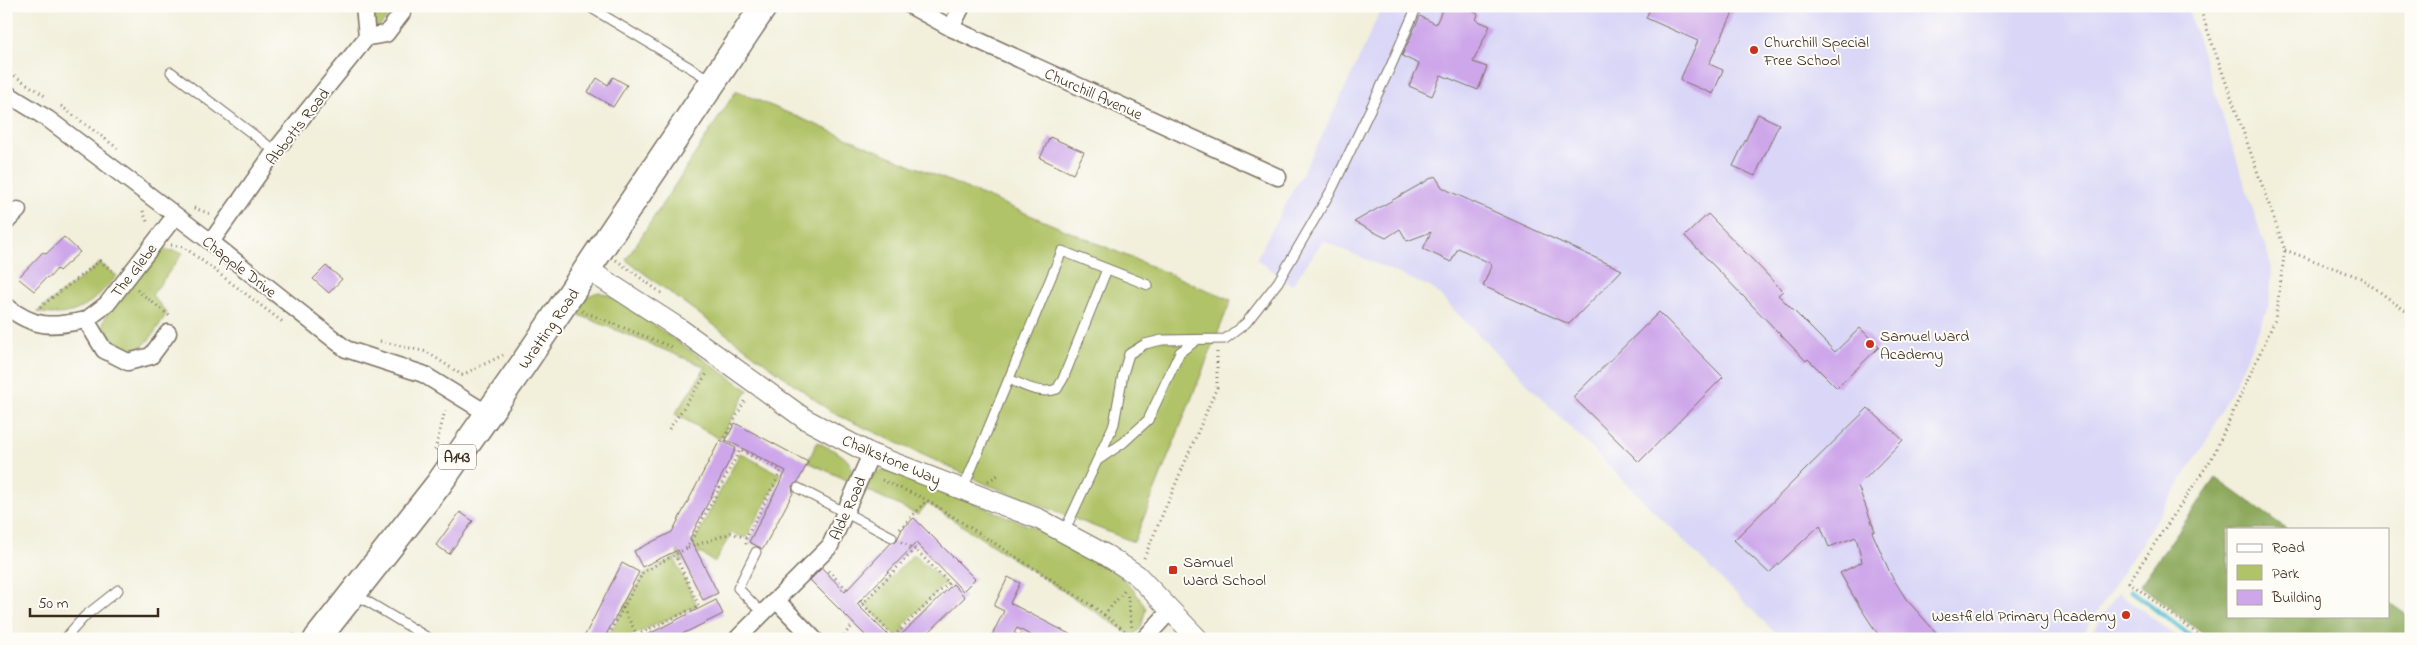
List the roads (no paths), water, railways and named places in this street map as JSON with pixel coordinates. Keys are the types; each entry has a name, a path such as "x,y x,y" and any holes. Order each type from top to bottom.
{"main road":[{"name":"Wratting Road","path":"317,639 438,484 714,83 774,10"}],"street":[{"path":"364,6 367,37 386,34 402,13 399,6"},
{"name":"Churchill Avenue","path":"911,6 951,28 1278,177"},
{"path":"951,28 962,6"},
{"name":"Abbotts Road","path":"211,242 275,151 367,37"},
{"name":"Chapple Drive","path":"6,93 48,119 182,210 211,242 346,349 423,374 488,414"},
{"path":"6,222 18,210"},
{"name":"The Glebe","path":"6,306 24,320 58,326 86,320 107,304 182,210"},
{"name":"Chalkstone Way","path":"587,269 680,329 867,463 965,484 1064,532 1170,611 1198,639"},
{"path":"86,320 104,350 128,362 151,356 168,333"},
{"name":"Alde Road","path":"737,639 830,546 867,463"},
{"path":"776,600 814,639"},
{"path":"1144,639 1170,611"}],"lane":[{"path":"588,6 714,83"},
{"path":"1064,532 1114,424 1123,374 1129,354 1145,344 1162,340 1225,338 1246,323 1278,282 1332,189 1390,68 1417,6"},
{"path":"171,72 275,151"},
{"path":"965,484 1062,251 1148,285"},
{"path":"1009,379 1036,391 1049,392 1057,389 1064,379 1107,269"},
{"path":"1097,461 1123,443 1148,420 1180,352 1197,340"},
{"path":"798,488 892,536"},
{"path":"756,552 738,588 762,614"},
{"path":"68,637 85,616 118,590"},
{"path":"353,593 430,639"}],"waterway":[{"path":"2132,591 2194,639"}],"place":[{"name":"Churchill Special Free School","path":"1754,50"},
{"name":"Samuel Ward Academy","path":"1870,344"},
{"name":"Samuel Ward School","path":"1173,570"},
{"name":"Westfield Primary Academy","path":"2126,615"}]}
